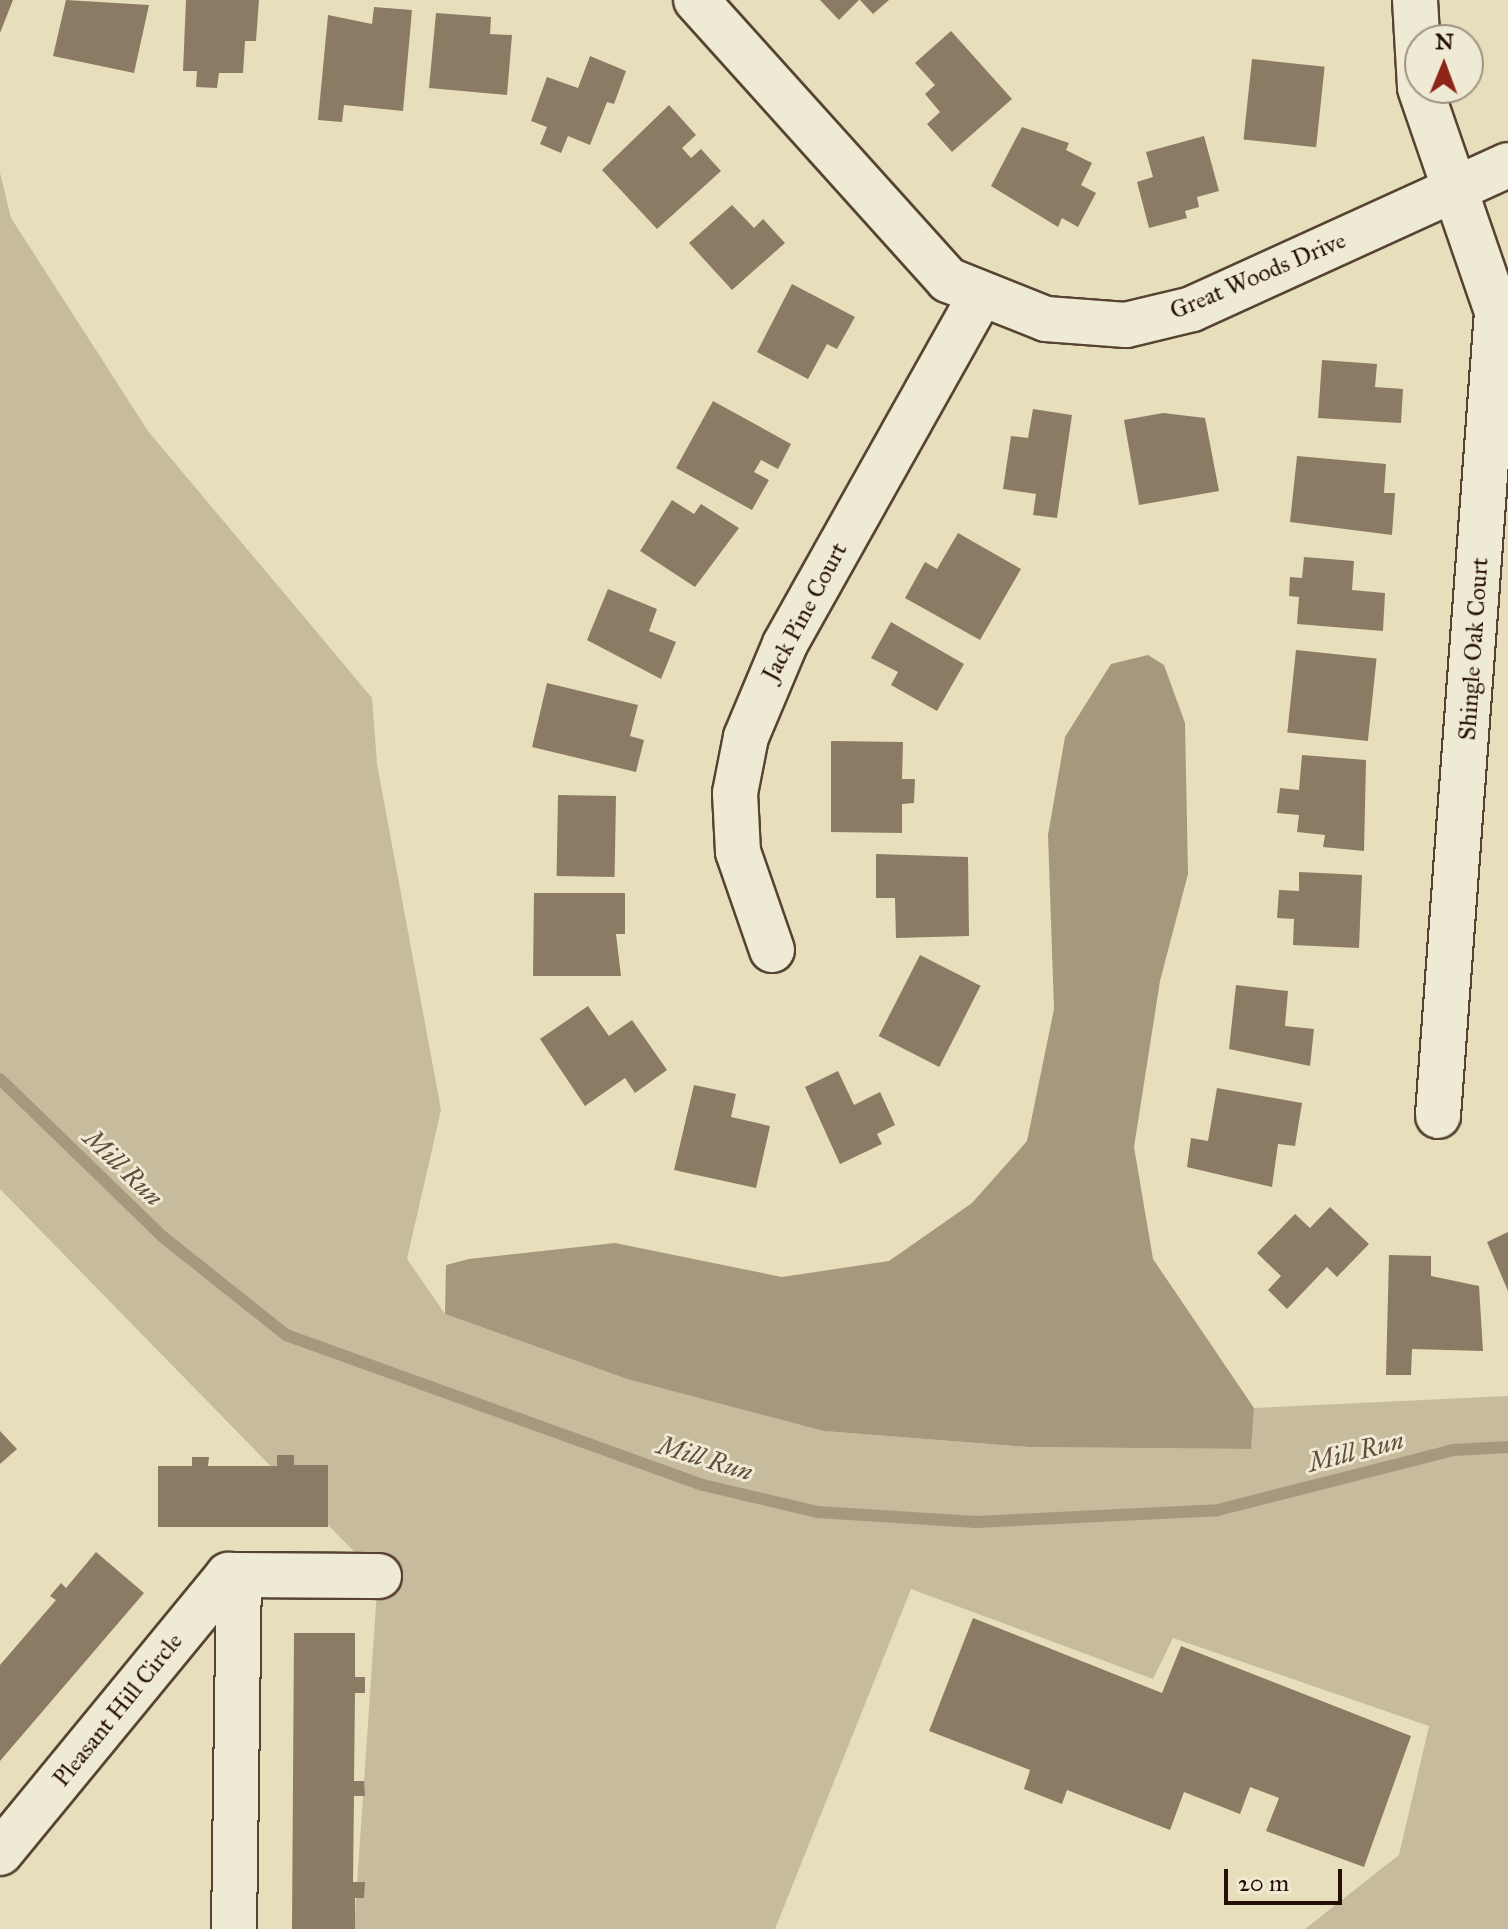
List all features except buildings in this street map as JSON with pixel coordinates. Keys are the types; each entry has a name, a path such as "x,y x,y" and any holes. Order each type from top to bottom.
{"street":[{"name":"Great Woods Drive","path":"696,0 903,234 948,280 979,298 1083,325 1165,317 1508,165"},
{"name":"Shingle Oak Court","path":"1415,0 1416,24"},
{"name":"Shingle Oak Court","path":"1426,104 1453,189 1490,283 1497,345 1438,1116"},
{"name":"Jack Pine Court","path":"772,950 738,852 735,793 746,737 785,644 979,298"},
{"name":"Pleasant Hill Circle","path":"0,1853 228,1575 239,1576"},
{"path":"234,1929 239,1576 379,1576"}],"shaded area":[{"path":"0,173 11,218 148,431 372,698 377,764 441,1110 407,1259 445,1314 627,1379 825,1431 1028,1447 1250,1449 1254,1408 1508,1396 1508,1929 1305,1929 1399,1855 1429,1726 1173,1638 1153,1679 911,1589 775,1929 354,1929 378,1576 0,1189"},
{"path":"1148,655 1164,665 1185,723 1188,874 1160,981 1134,1147 1153,1259 1254,1408 1251,1449 1028,1447 824,1431 627,1379 445,1314 446,1265 469,1259 615,1243 782,1277 889,1261 972,1203 1027,1141 1054,1009 1048,835 1065,737 1111,664"}],"waterway":[{"name":"Mill Run","path":"0,1079 163,1237 286,1335 703,1485 817,1512 976,1522 1218,1510 1454,1450 1508,1447"}]}
